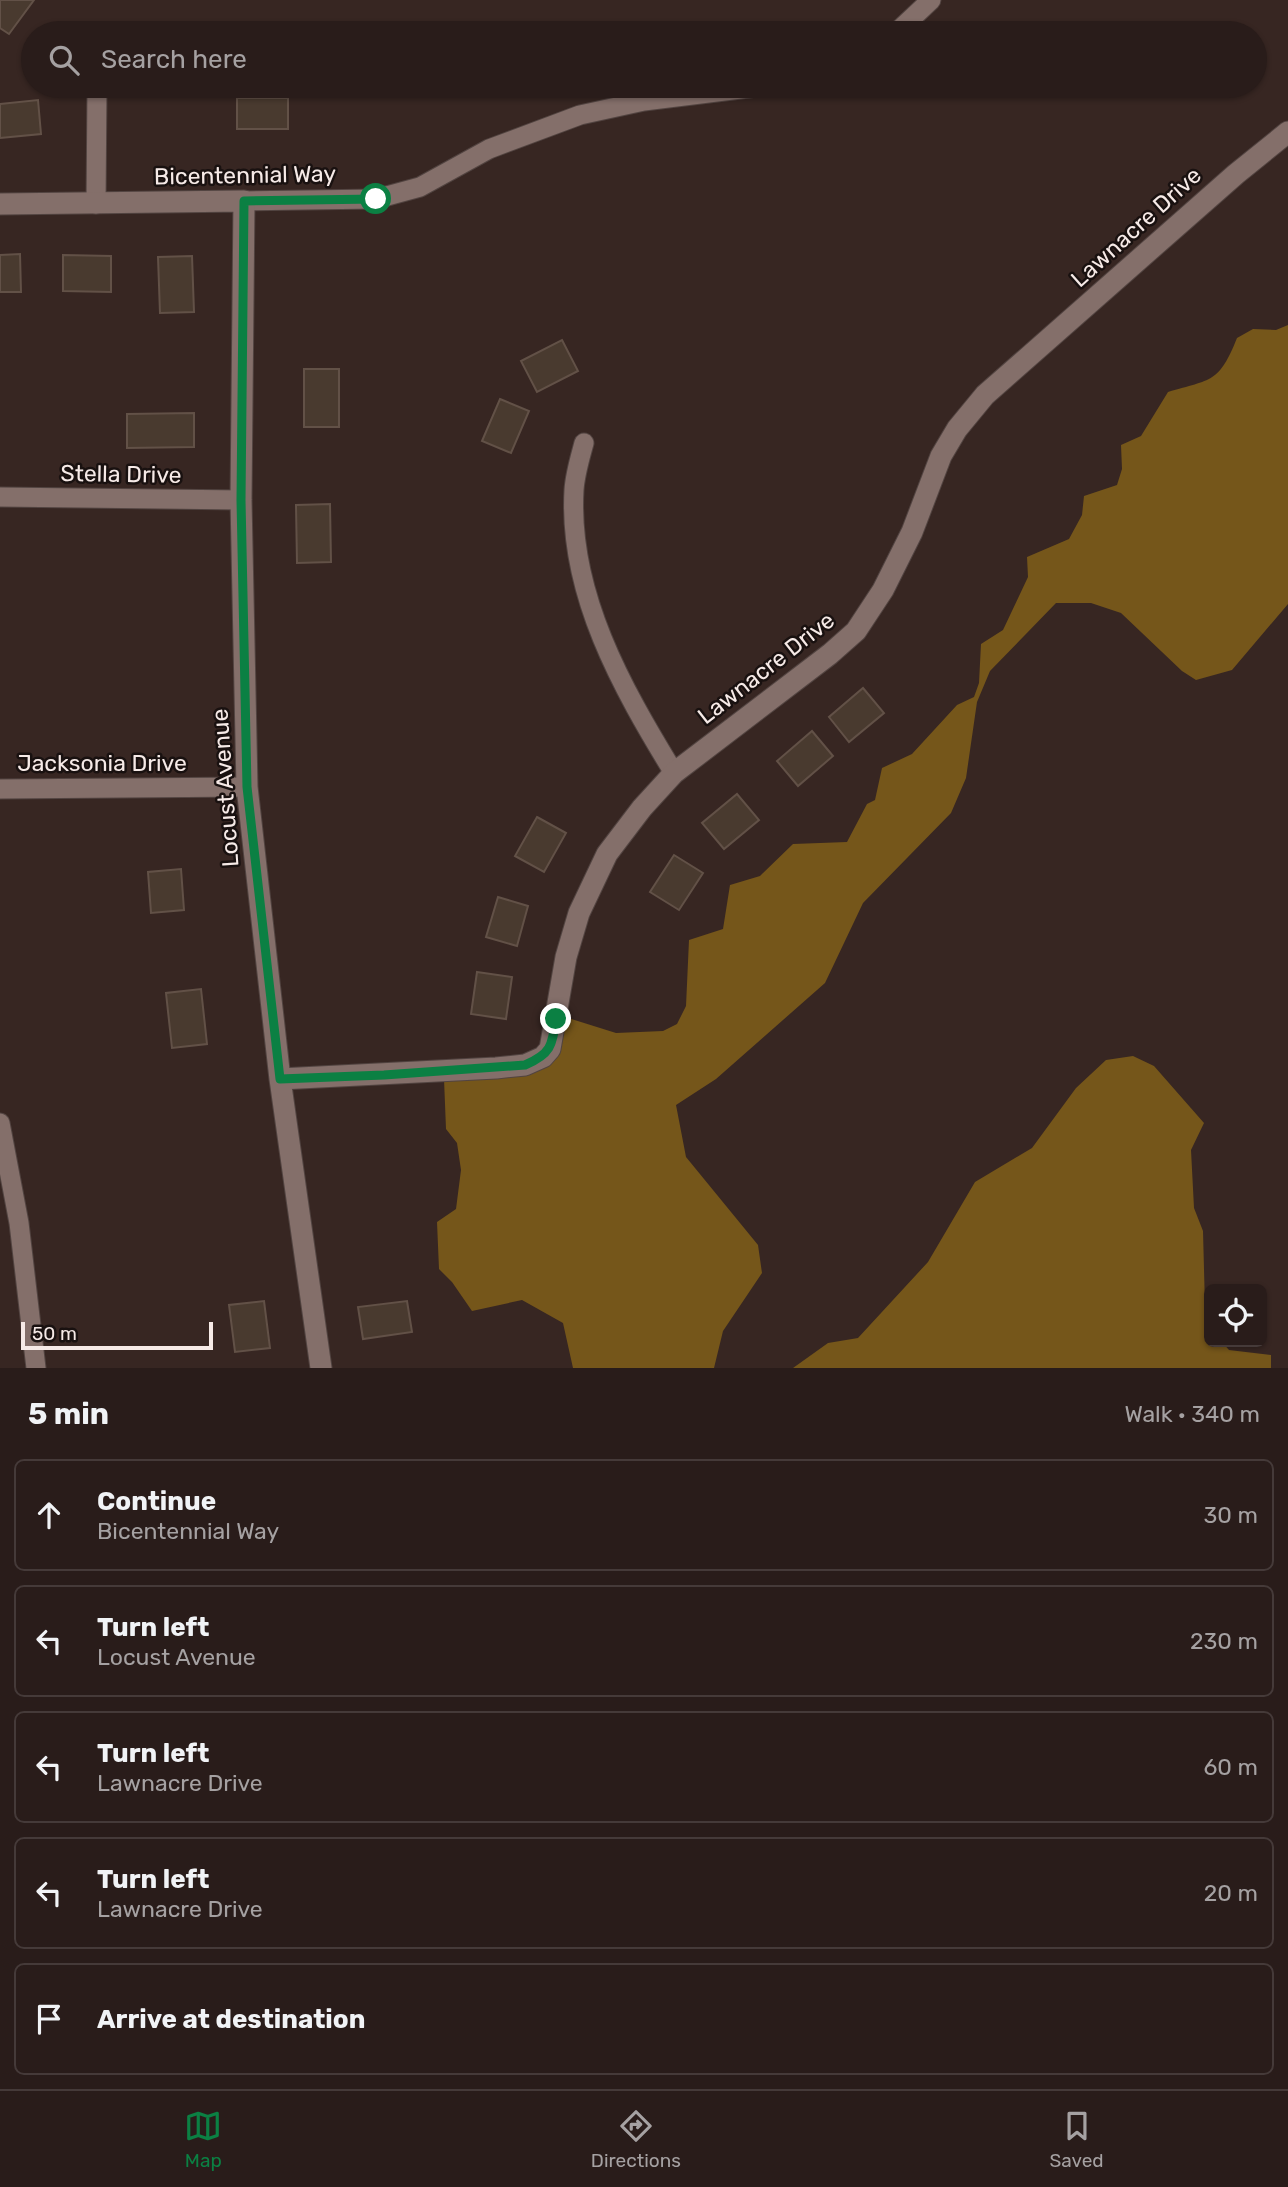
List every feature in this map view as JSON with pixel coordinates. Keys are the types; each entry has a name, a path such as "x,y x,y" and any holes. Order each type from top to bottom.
{"street":[{"path":"909,21 931,0"},
{"path":"96,98 96,204"},
{"name":"Bicentennial Way","path":"0,204 376,199 420,187 489,149 580,115 668,98"},
{"name":"Lawnacre Drive","path":"280,1079 496,1068 525,1065 542,1057 550,1049 566,957 579,913 607,854 642,808 674,773 830,654 856,631 883,590 912,532 941,456 957,429 985,396 1236,174 1288,132"},
{"name":"Locust Avenue","path":"244,201 241,500 247,787 280,1079 321,1368"},
{"path":"584,443 574,488 574,523 593,614 608,656 674,773"},
{"name":"Stella Drive","path":"0,497 241,500"},
{"name":"Jacksonia Drive","path":"0,789 247,787"},
{"path":"0,1123 19,1223 36,1368"}],"shaded area":[{"path":"1288,325 1288,604 1232,670 1196,680 1182,671 1121,613 1091,603 1056,603 990,671 977,702 966,778 951,813 863,903 825,983 716,1079 676,1105 686,1157 758,1245 762,1273 723,1331 714,1368 573,1368 563,1323 522,1300 472,1311 452,1282 439,1269 437,1222 456,1209 461,1170 457,1143 446,1129 444,1079 527,1064 565,1017 616,1033 663,1031 677,1024 686,1006 689,940 723,929 730,885 760,876 793,844 847,842 867,804 875,800 882,768 912,754 957,705 974,697 979,683 981,644 1003,630 1028,577 1027,557 1069,539 1082,515 1084,496 1117,485 1122,469 1121,445 1141,436 1168,392 1204,381 1219,371 1237,338 1253,329 1276,330"},
{"path":"1133,1056 1154,1066 1204,1123 1191,1150 1194,1208 1203,1231 1204,1347 1226,1347 1229,1350 1271,1355 1271,1368 793,1368 828,1343 858,1338 928,1262 975,1182 1032,1148 1076,1088 1106,1060"}],"building":[{"path":"0,0 34,0 9,34 0,28"},
{"path":"237,98 288,98 288,129 237,129"},
{"path":"38,100 41,134 0,138 0,104"},
{"path":"20,254 21,292 0,292 0,255"},
{"path":"63,255 111,256 111,292 63,291"},
{"path":"192,256 194,312 160,313 158,257"},
{"path":"562,340 578,371 537,392 521,361"},
{"path":"304,369 339,369 339,427 304,427"},
{"path":"500,399 529,411 511,453 482,441"},
{"path":"194,413 194,447 127,448 127,414"},
{"path":"330,504 331,562 297,563 296,505"},
{"path":"863,688 884,713 849,742 829,717"},
{"path":"812,731 833,756 798,786 777,761"},
{"path":"737,794 759,820 724,849 702,823"},
{"path":"537,817 566,833 544,872 515,856"},
{"path":"674,855 703,873 679,910 650,892"},
{"path":"181,869 184,910 151,913 148,872"},
{"path":"498,897 528,906 517,946 486,937"},
{"path":"477,972 512,977 506,1019 471,1014"},
{"path":"201,989 207,1044 172,1048 166,993"},
{"path":"264,1301 270,1348 235,1352 229,1305"},
{"path":"407,1301 412,1332 363,1339 358,1307"}],"route":[{"path":"376,199 244,201 241,500 247,787 280,1079 525,1065 542,1057 550,1049 556,1019"}]}
